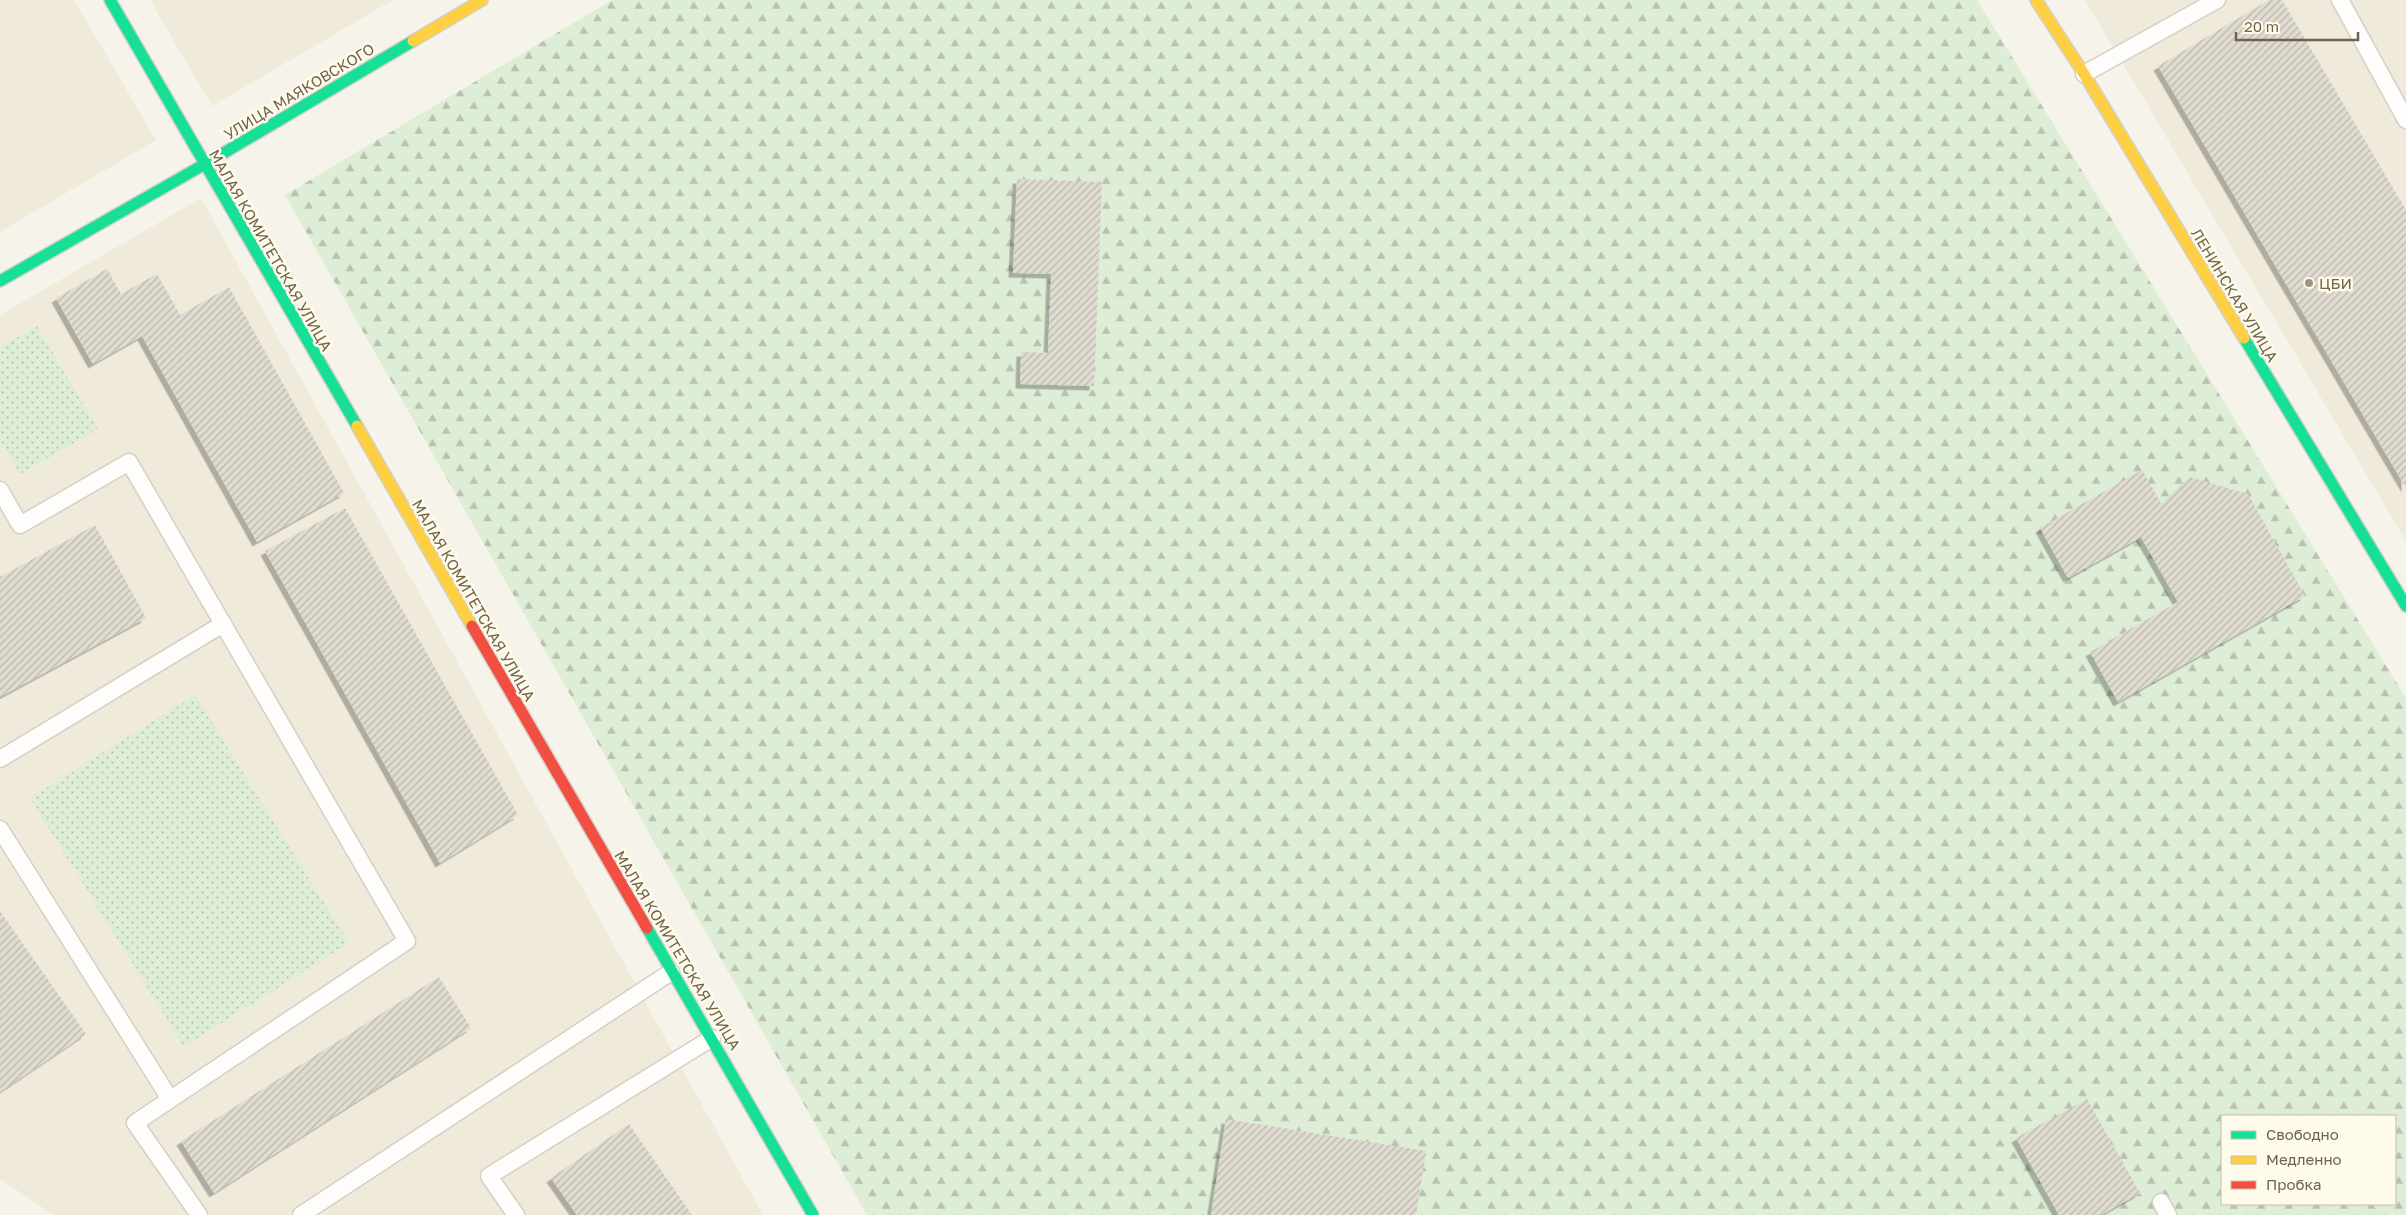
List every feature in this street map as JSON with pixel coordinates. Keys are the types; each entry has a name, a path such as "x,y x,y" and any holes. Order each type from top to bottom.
{"street":[{"name":"МАЛАЯ КОМИТЕТСКАЯ УЛИЦА","path":"110,0 813,1215"},
{"name":"УЛИЦА МАЯКОВСКОГО","path":"0,281 205,164 482,0"},
{"name":"ЛЕНИНСКАЯ УЛИЦА","path":"2036,0 2084,74 2406,606"}],"lane":[{"path":"2084,74 2217,0"},
{"path":"2340,0 2406,120"},
{"path":"0,490 20,525 129,462 407,941 136,1123 199,1215"},
{"path":"0,759 223,624"},
{"path":"0,829 170,1099"},
{"path":"301,1215 671,972"},
{"path":"516,1215 490,1176 712,1038"}],"shaded area":[{"path":"0,0 74,0 156,140 0,232"},
{"path":"150,0 393,0 212,106"},
{"path":"2085,0 2406,0 2406,541"},
{"path":"201,198 763,1215 54,1215 0,1179 0,315"}],"green space":[{"path":"612,0 1977,0 2406,698 2406,1215 867,1215 285,195"},
{"path":"37,326 98,429 20,474 0,440 0,347"},
{"path":"195,695 349,943 184,1047 30,798"}],"building":[{"path":"2269,0 2282,0 2406,210 2406,488 2158,66"},
{"path":"1017,179 1102,182 1094,386 1020,384 1021,352 1048,353 1051,274 1013,273"},
{"path":"107,269 121,294 157,274 180,315 229,287 344,493 257,542 142,336 93,364 56,298"},
{"path":"2142,470 2162,505 2190,477 2248,494 2305,596 2118,702 2090,652 2178,602 2141,537 2068,578 2040,528"},
{"path":"345,508 518,815 440,863 265,551"},
{"path":"95,525 146,618 0,697 0,577"},
{"path":"0,911 86,1034 0,1092"},
{"path":"439,977 471,1028 214,1193 181,1141"},
{"path":"2087,1099 2140,1193 2101,1215 2059,1215 2016,1138"},
{"path":"1226,1119 1426,1151 1416,1215 1211,1215"},
{"path":"629,1124 692,1215 577,1215 551,1178"}],"traffic: fast":[{"path":"110,0 357,426"},
{"path":"0,281 205,164 413,41"},
{"path":"2244,338 2406,606"},
{"path":"647,928 813,1215"}],"traffic: slow":[{"path":"413,41 482,0"},
{"path":"2036,0 2084,74 2244,338"},
{"path":"357,426 472,626"}],"traffic: jam":[{"path":"472,626 647,928"}],"place":[{"name":"ЦБИ","path":"2309,283"}]}
